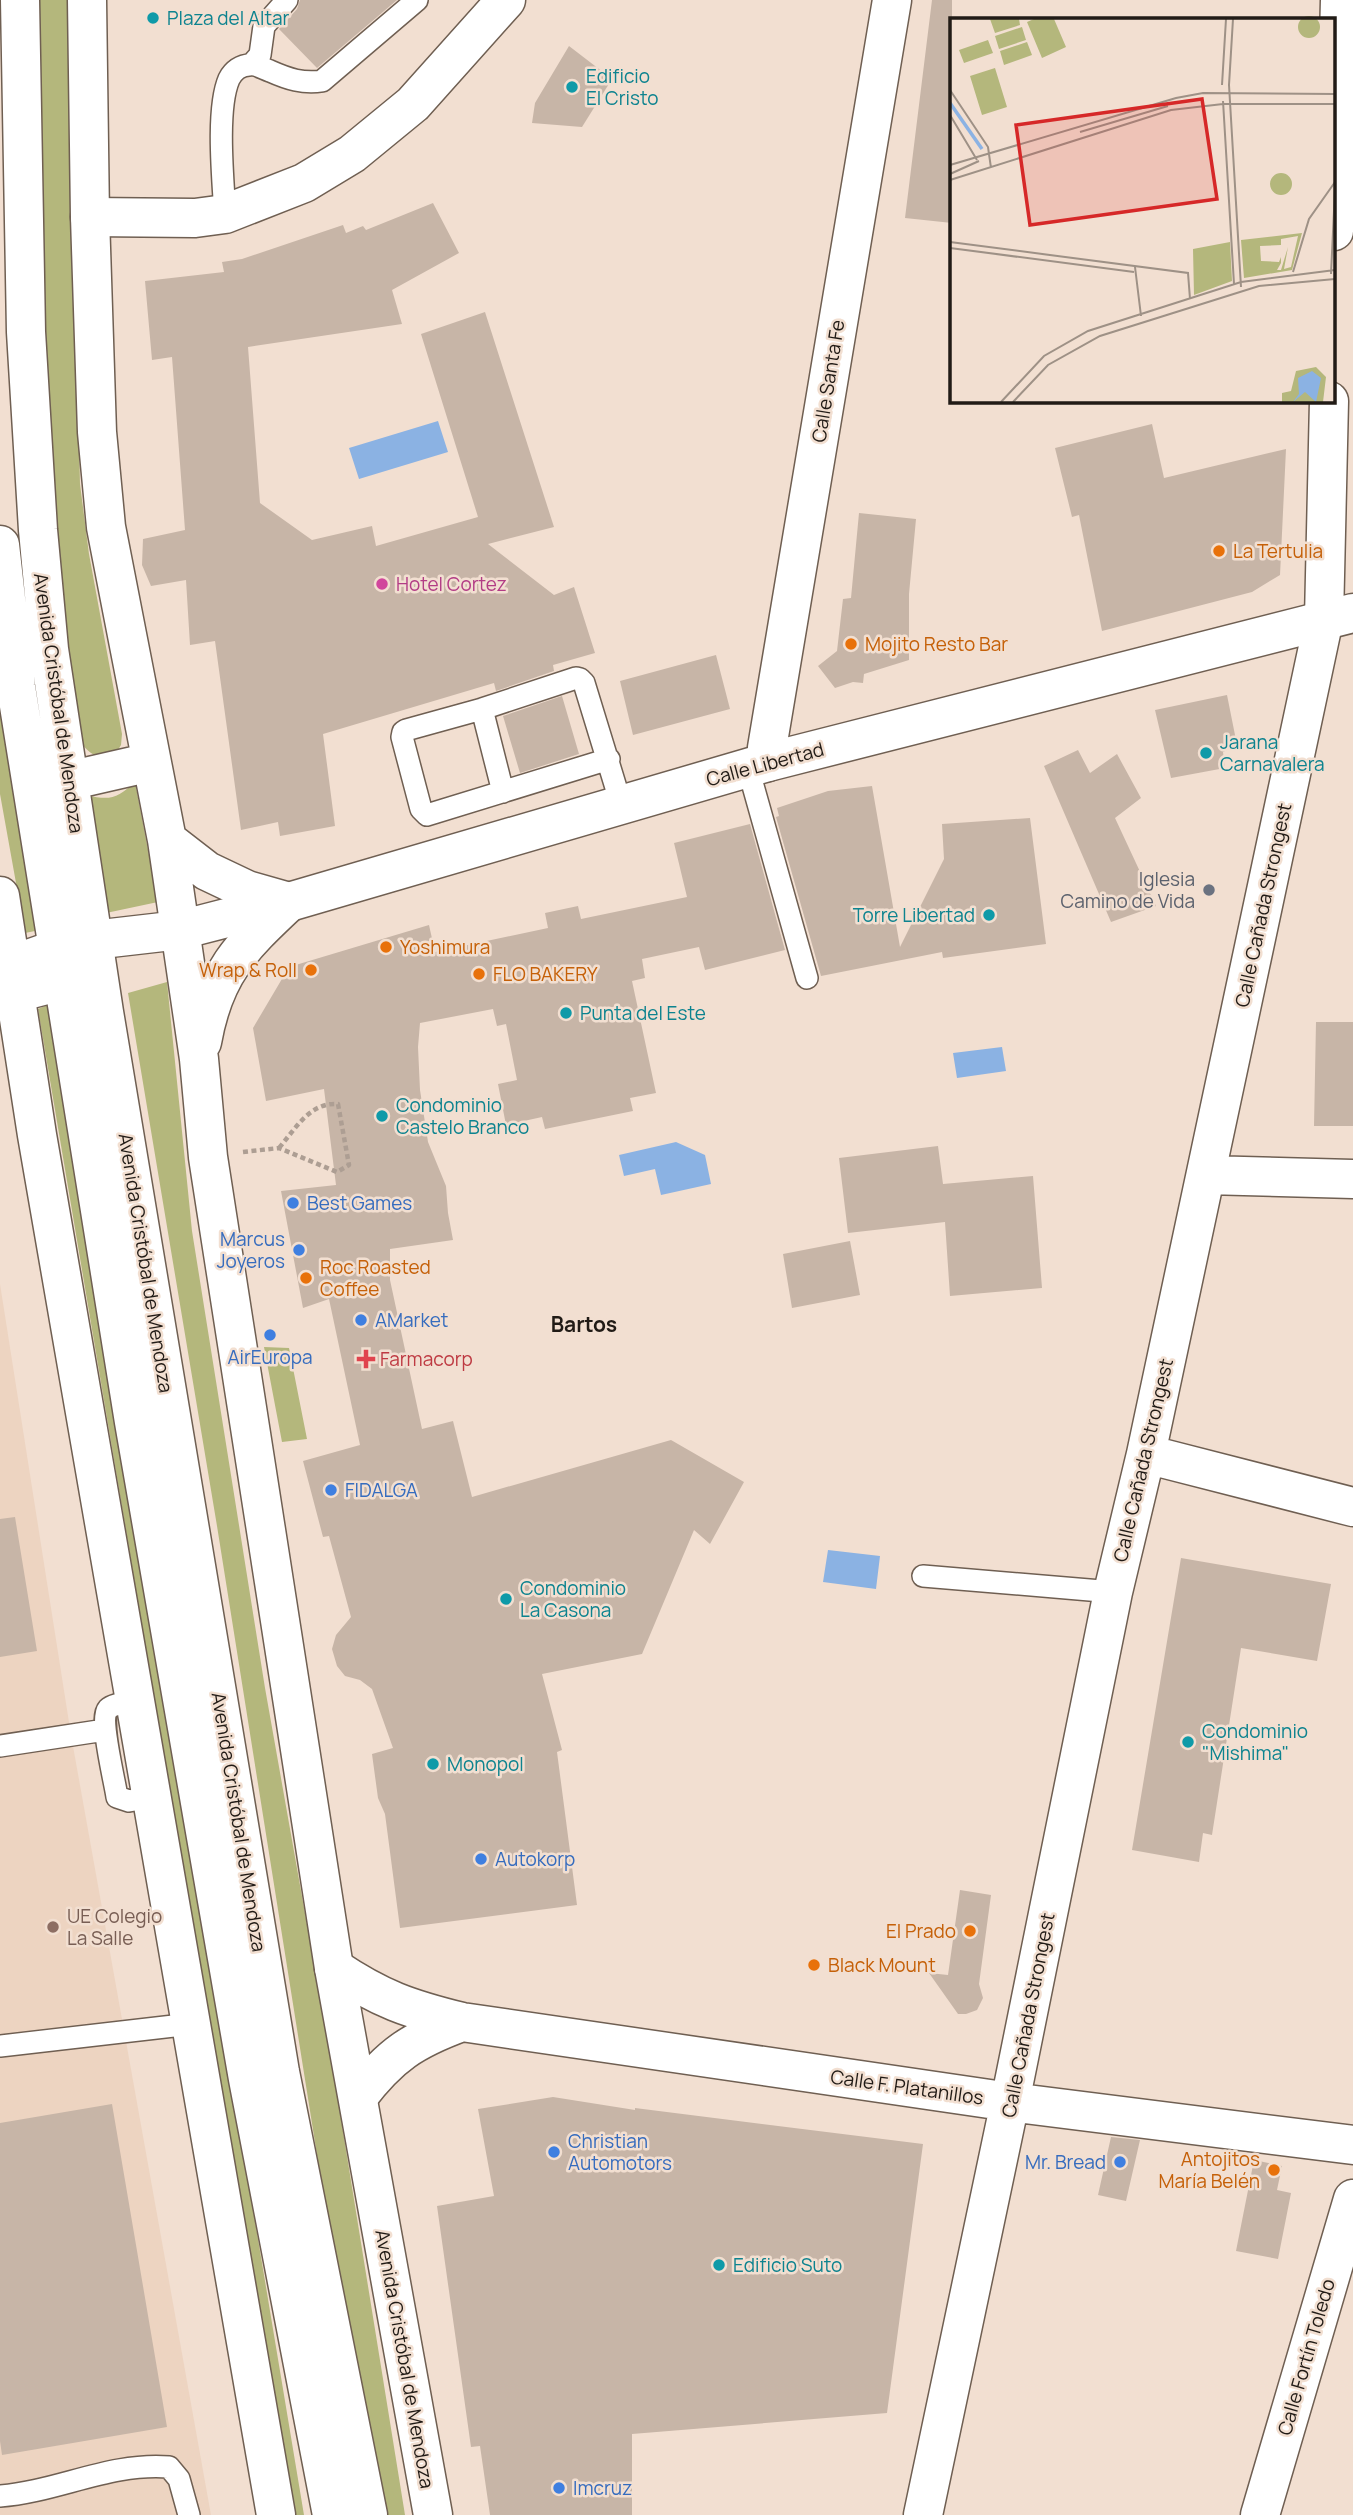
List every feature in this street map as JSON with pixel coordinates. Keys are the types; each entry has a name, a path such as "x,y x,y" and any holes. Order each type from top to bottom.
{"main road":[{"name":"Avenida Cristóbal de Mendoza","path":"20,0 26,332 37,517 48,649 68,781 78,960 136,1436 248,2079 332,2515"},
{"name":"Avenida Cristóbal de Mendoza","path":"87,0 97,432 106,527 167,840 199,1059 208,1157 334,1968 433,2515"},
{"name":"Calle Santa Fe","path":"758,765 767,748 891,0"},
{"path":"1336,154 1340,0"},
{"path":"90,217 195,218 225,214 304,183 352,154 413,104 499,2"},
{"name":"Calle Cañada Strongest","path":"923,2515 1010,2102 1112,1592 1146,1454 1206,1175 1338,616 1329,402"},
{"name":"Avenida Cristóbal de Mendoza","path":"0,545 16,687 78,960 280,2072 368,2515"},
{"name":"Calle Libertad","path":"6,981 180,930 289,902 758,765 1338,616"},
{"path":"68,781 151,762"},
{"path":"167,840 206,871 247,890 289,902"},
{"path":"0,896 6,981 37,1135 276,2515"},
{"path":"199,1059 206,1017 232,960 289,902"},
{"path":"0,1104 37,1135"},
{"path":"1206,1175 1353,1179"},
{"path":"1146,1454 1353,1507"},
{"name":"Calle F. Platanillos","path":"334,1968 366,1989 395,2003 462,2022 1010,2102 1353,2146"},
{"name":"Calle F. Platanillos","path":"358,2098 377,2073 403,2049 431,2033 462,2022"},
{"name":"Calle Fortín Toledo","path":"1260,2515 1353,2199"}],"lane":[{"path":"225,214 222,155 224,97 229,78 236,69 252,64 260,55 264,26 287,0"},
{"path":"252,64 298,82 322,81 417,0"},
{"path":"609,759 427,815 423,814 402,737 406,730 580,679 584,683 609,759 621,804"},
{"path":"482,709 503,792"},
{"path":"758,765 807,978"},
{"path":"923,1576 1112,1592"},
{"path":"135,1701 110,1707 106,1713 105,1730 117,1797 129,1801 152,1797"},
{"path":"0,1746 105,1730"},
{"path":"0,2046 191,2024"},
{"path":"0,2496 151,2465 169,2467 179,2479 189,2510"}],"path":[{"path":"208,1157 279,1148 337,1172 349,1165 338,1104 325,1103 312,1110 279,1148"}],"shaded area":[{"name":"UE Colegio La Salle","path":"0,1284 71,1735 211,2515 0,2515"}],"green space":[{"path":"36,0 69,0 80,484 89,554 122,734 121,745 115,755 103,757 94,755 80,741 56,565 48,443"},
{"path":"0,692 40,930 25,933 0,794"},
{"path":"135,782 158,902 106,913 87,795 113,797"},
{"path":"167,982 192,1231 265,1688 336,2088 405,2515 382,2515 359,2419 217,1526 128,993"},
{"path":"52,1003 304,2515 292,2515 38,1009"},
{"path":"264,1347 289,1348 307,1439 282,1442"}],"water":[{"path":"438,421 448,452 359,479 349,448"},
{"path":"1002,1047 1006,1071 957,1078 953,1053"},
{"path":"676,1142 705,1155 711,1184 661,1195 655,1169 624,1176 619,1155"},
{"path":"828,1550 880,1556 876,1589 823,1582"}],"building":[{"path":"300,0 397,0 317,68 279,29 297,9"},
{"path":"932,0 952,0 950,223 905,218"},
{"name":"Edificio El Cristo","path":"569,46 612,79 582,127 532,123 535,103"},
{"path":"433,203 459,253 392,290 402,324 248,347 260,503 312,540 372,526 376,546 478,517 421,334 485,312 554,527 488,544 554,595 574,587 595,653 553,665 554,671 496,691 494,683 323,734 335,826 280,836 278,822 241,830 215,641 190,645 186,580 151,586 142,565 143,539 185,530 172,357 152,360 145,281 224,272 222,262 242,259 343,225 346,233 363,226 366,230"},
{"path":"1152,424 1164,478 1286,449 1280,575 1252,592 1102,631 1079,515 1072,517 1055,448"},
{"path":"859,513 916,519 909,594 909,660 864,674 863,683 853,682 835,688 818,666 837,651 843,599 851,598"},
{"path":"716,655 730,709 633,735 620,681"},
{"path":"1227,695 1237,745 1223,752 1225,768 1171,778 1155,710"},
{"path":"562,696 579,754 520,773 503,716"},
{"path":"1078,750 1090,773 1117,754 1141,798 1115,818 1156,906 1111,922 1044,766"},
{"path":"872,786 900,947 944,859 942,824 1030,818 1046,944 943,958 942,952 821,976 776,817 779,816 777,808 828,791"},
{"path":"750,824 785,950 705,970 699,947 642,959 645,978 632,981 656,1093 630,1098 633,1111 545,1129 542,1117 506,1125 498,1084 517,1080 506,1024 497,1026 493,1009 420,1023 420,1090 428,1142 446,1186 453,1240 390,1249 390,1280 422,1429 453,1421 472,1497 671,1440 744,1482 710,1544 694,1530 642,1654 542,1674 562,1750 557,1752 577,1905 400,1928 385,1814 378,1798 372,1754 393,1748 372,1689 360,1680 345,1676 337,1666 332,1649 336,1635 351,1617 329,1536 323,1537 303,1461 360,1445 329,1299 303,1308 281,1191 336,1185 324,1089 266,1101 253,1028 289,967 429,925 435,952 548,928 545,913 578,906 581,919 687,897 674,843"},
{"path":"1316,1022 1353,1022 1353,1126 1314,1126"},
{"path":"938,1146 943,1184 1033,1176 1042,1288 950,1296 945,1222 848,1233 839,1158"},
{"path":"850,1241 860,1295 792,1308 783,1254"},
{"path":"15,1517 37,1651 0,1657 0,1519"},
{"name":"Condominio \"Mishima\"","path":"1181,1558 1331,1584 1317,1661 1241,1648 1212,1835 1203,1833 1199,1862 1132,1850"},
{"name":"El Prado","path":"960,1890 991,1895 979,1984 983,1998 977,2010 966,2014 958,2014 929,1973 948,1975"},
{"name":"Edificio Suto","path":"553,2097 635,2110 923,2144 887,2413 632,2434 632,2515 490,2515 480,2446 471,2447 437,2206 494,2196 478,2109"},
{"path":"112,2104 167,2427 2,2455 0,2123"},
{"name":"Mr. Bread","path":"1111,2137 1140,2140 1126,2201 1098,2195"},
{"path":"1254,2160 1282,2166 1277,2190 1291,2193 1278,2259 1236,2251"}],"place":[{"name":"Plaza del Altar","path":"153,18"},
{"name":"Edificio El Cristo","path":"572,87"},
{"name":"La Tertulia","path":"1219,551"},
{"name":"Hotel Cortez","path":"382,584"},
{"name":"Mojito Resto Bar","path":"851,644"},
{"name":"Jarana Carnavalera","path":"1206,753"},
{"name":"Iglesia Camino de Vida","path":"1209,890"},
{"name":"Torre Libertad","path":"989,915"},
{"name":"Yoshimura","path":"386,947"},
{"name":"Wrap & Roll","path":"311,970"},
{"name":"FLO BAKERY","path":"479,974"},
{"name":"Punta del Este","path":"566,1013"},
{"name":"Condominio Castelo Branco","path":"382,1116"},
{"name":"Best Games","path":"293,1203"},
{"name":"Marcus Joyeros","path":"299,1250"},
{"name":"Roc Roasted Coffee","path":"306,1278"},
{"name":"AMarket","path":"361,1320"},
{"name":"AirEuropa","path":"270,1335"},
{"name":"Farmacorp","path":"366,1359"},
{"name":"FIDALGA","path":"331,1490"},
{"name":"Condominio La Casona","path":"506,1599"},
{"name":"Condominio \"Mishima\"","path":"1188,1742"},
{"name":"Monopol","path":"433,1764"},
{"name":"Autokorp","path":"481,1859"},
{"name":"UE Colegio La Salle","path":"53,1927"},
{"name":"El Prado","path":"970,1931"},
{"name":"Black Mount","path":"814,1965"},
{"name":"Christian Automotors","path":"554,2152"},
{"name":"Mr. Bread","path":"1120,2162"},
{"name":"Antojitos María Belén","path":"1274,2170"},
{"name":"Edificio Suto","path":"719,2265"},
{"name":"Imcruz","path":"559,2488"}],"district":[{"name":"Bartos","path":"584,1325"}]}
